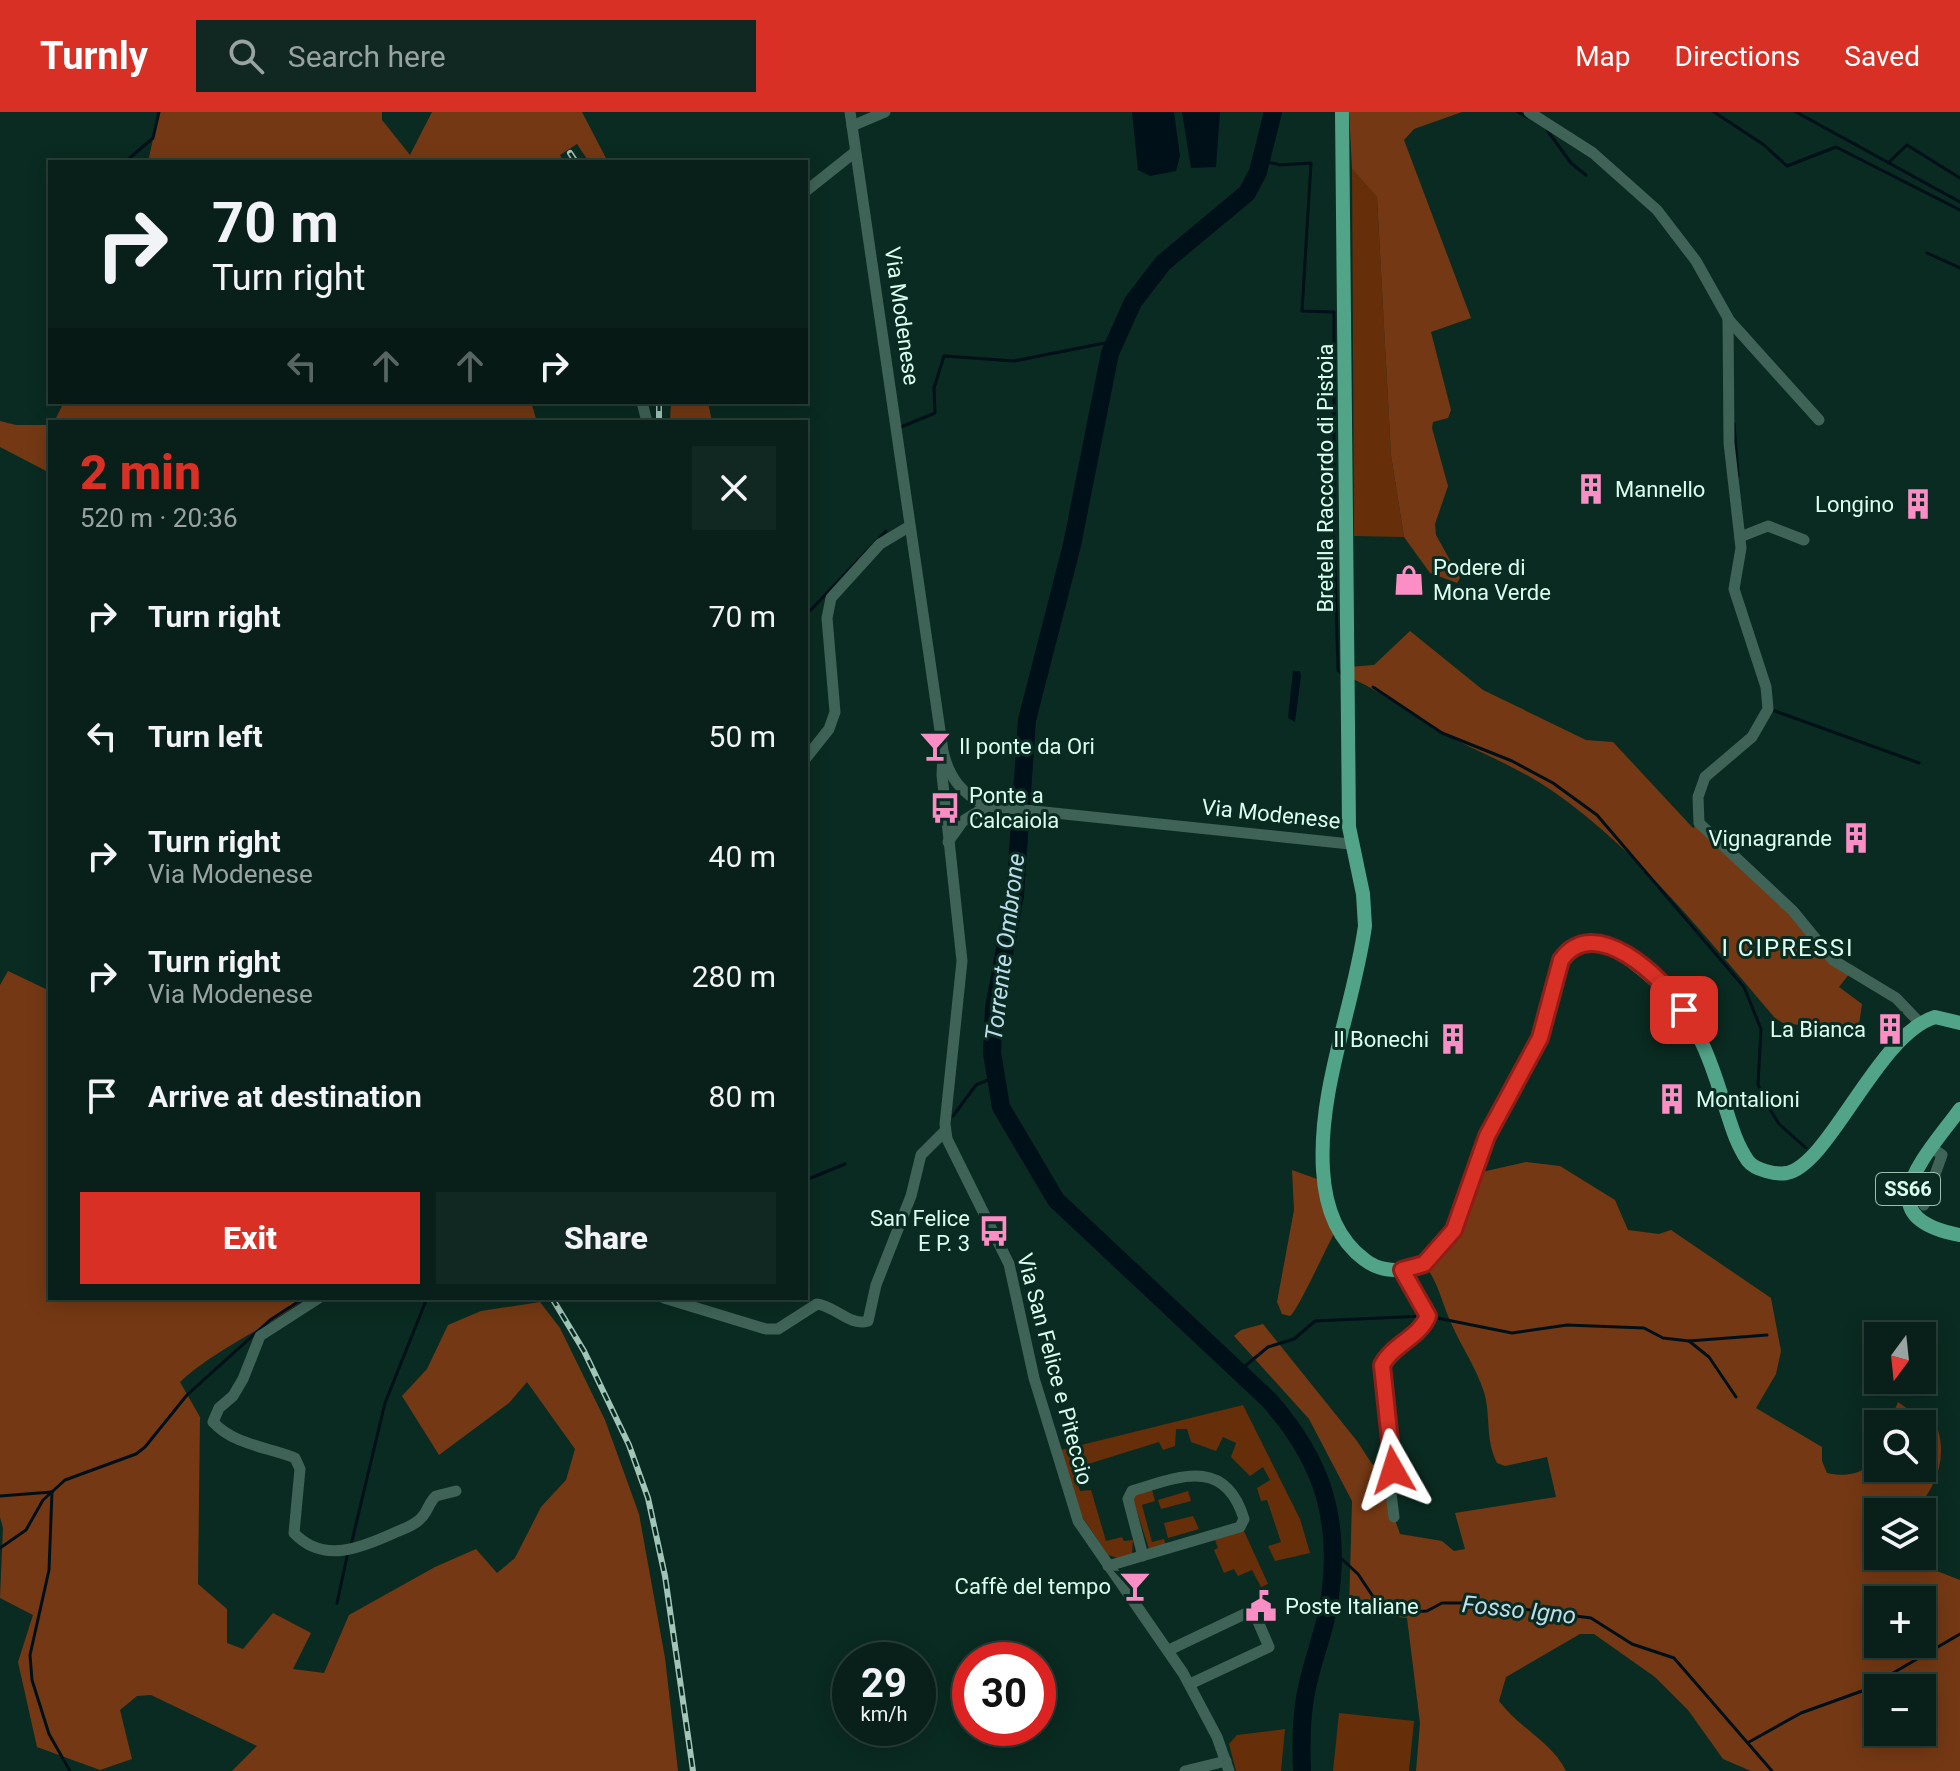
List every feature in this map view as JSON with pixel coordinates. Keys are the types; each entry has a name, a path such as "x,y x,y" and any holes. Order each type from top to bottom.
{"main road":[{"name":"Bretella Raccordo di Pistoia","path":"1342,112 1345,147 1350,844"},
{"name":"Via Modenese","path":"1350,844 1363,894 1365,926 1327,1105 1322,1149 1324,1185 1332,1217 1352,1249 1367,1262 1388,1270 1402,1270"},
{"path":"1402,1270 1424,1264 1454,1230 1487,1136 1540,1038 1561,960 1568,949 1582,941 1599,941 1615,949 1673,994 1708,1052 1738,1144 1751,1165 1769,1172 1788,1173 1810,1159 1894,1047 1920,1023 1935,1017 1960,1023"},
{"name":"SS66","path":"1960,1109 1909,1180 1909,1201 1924,1226 1960,1235"}],"street":[{"name":"Via Modenese","path":"850,112 943,755"},
{"path":"852,126 885,112"},
{"path":"1529,112 1593,153 1640,193 1696,261 1728,318 1819,420"},
{"path":"808,189 855,152"},
{"path":"1728,318 1729,443 1740,537 1735,594 1766,687 1768,709 1752,737 1705,777 1698,797 1699,823 1793,911 1833,960 1896,998 1920,1023"},
{"path":"808,755 829,729 835,712 827,618 831,598 880,544 910,526"},
{"path":"1740,537 1768,526 1804,540"},
{"path":"943,755 959,788 994,806"},
{"path":"671,1300 766,1329 778,1329 817,1304 865,1323 872,1316 876,1285 911,1196 921,1155 945,1131 962,961 948,842 943,755"},
{"name":"Via Modenese","path":"994,806 1350,844"},
{"path":"948,842 963,821 994,806"},
{"name":"Via San Felice e Piteccio","path":"945,1131 1009,1264 1034,1378 1072,1507 1084,1533 1190,1684 1228,1766"},
{"path":"1924,1205 1942,1155 1931,1147"},
{"path":"1394,1517 1391,1494 1393,1470 1382,1365 1389,1351 1423,1328 1428,1316 1402,1270"},
{"path":"316,1300 260,1336 243,1379 233,1396 219,1408 213,1422 234,1437 295,1458 300,1469 294,1533 304,1543 330,1551 361,1548 423,1517 436,1496 456,1491"},
{"path":"1108,1566 1143,1556 1240,1527 1244,1519 1234,1494 1221,1483 1194,1474 1132,1491 1128,1499 1143,1556"},
{"path":"1169,1650 1253,1610 1269,1647 1190,1684"},
{"path":"1185,1771 1228,1766"}],"shaded area":[{"path":"159,112 382,112 382,120 410,155 432,112 582,112 607,160 588,160 577,144 560,155 563,160 148,160"},
{"path":"1132,112 1174,112 1180,156 1176,171 1150,176 1138,170"},
{"path":"1182,112 1220,112 1216,167 1191,168"},
{"path":"1349,112 1462,112 1414,129 1404,140 1471,318 1431,332 1451,410 1448,418 1433,422 1432,428 1448,486 1435,524 1436,535 1460,578 1457,583 1430,573 1404,537 1391,455 1377,197 1352,169"},
{"path":"1352,169 1377,197 1391,455 1404,537 1354,536"},
{"path":"63,404 532,404 536,420 55,420"},
{"path":"671,404 708,404 712,420 670,420"},
{"path":"0,421 16,425 48,425 48,472 0,447"},
{"path":"1410,631 1483,690 1586,740 1613,742 1693,828 1699,823 1850,973 1839,987 1862,1004 1858,1032 1783,1023 1775,1018 1672,898 1585,816 1527,775 1442,733 1373,689 1348,677 1348,667 1374,665"},
{"path":"1293,671 1300,671 1301,676 1295,722 1288,718"},
{"path":"8,971 48,990 48,1300 303,1300 209,1359 180,1382 200,1417 198,1584 227,1609 227,1643 243,1649 273,1613 311,1633 293,1669 324,1673 349,1615 435,1567 476,1549 497,1573 515,1558 541,1507 566,1480 575,1449 527,1382 509,1403 439,1455 402,1396 427,1369 448,1325 481,1311 540,1302 560,1328 605,1420 639,1514 665,1658 678,1771 232,1771 257,1746 151,1695 137,1696 120,1710 132,1759 100,1770 37,1747 18,1662 33,1615 0,1598 3,1528 0,1517 0,985"},
{"path":"1526,1162 1560,1166 1615,1200 1628,1230 1659,1234 1671,1230 1771,1298 1781,1351 1776,1374 1756,1408 1822,1447 1822,1461 1827,1473 1842,1475 1864,1469 1864,1482 1934,1482 1924,1498 1864,1498 1864,1570 1934,1570 1960,1580 1960,1771 1751,1771 1723,1759 1688,1710 1655,1677 1594,1634 1580,1634 1506,1677 1499,1701 1553,1752 1566,1771 1416,1771 1420,1723 1407,1618 1349,1611 1352,1501 1309,1419 1234,1336 1241,1330 1263,1324 1372,1464 1393,1470 1394,1517 1400,1534 1442,1541 1454,1551 1465,1549 1455,1513 1556,1497 1547,1457 1505,1466 1497,1463 1481,1383 1424,1264 1437,1252 1473,1174"},
{"path":"1292,1170 1317,1179 1321,1204 1334,1234 1290,1316 1282,1314 1277,1302 1294,1210"},
{"path":"1898,1402 1909,1410 1895,1410"},
{"path":"1243,1405 1300,1519 1310,1553 1275,1561 1268,1546 1281,1542 1267,1500 1261,1501 1257,1488 1270,1480 1263,1467 1250,1476 1231,1457 1236,1443 1223,1437 1216,1451 1191,1442 1187,1429 1176,1429 1175,1446 1163,1450 1159,1442 1072,1469 1080,1491 1091,1490 1106,1541 1122,1537 1124,1541 1133,1540 1132,1554 1118,1558 1108,1555 1081,1515 1061,1450"},
{"path":"1936,1429 1941,1453 1936,1476"},
{"path":"1152,1490 1155,1501 1142,1505 1152,1542 1164,1539 1166,1545 1149,1549 1132,1496"},
{"path":"1188,1491 1191,1501 1161,1509 1158,1500"},
{"path":"1193,1516 1199,1529 1168,1538 1164,1523"},
{"path":"1244,1531 1268,1584 1261,1587 1252,1570 1238,1576 1234,1569 1224,1573 1214,1550 1218,1548 1215,1540"},
{"path":"1339,1713 1414,1721 1409,1771 1333,1771"},
{"path":"1285,1729 1281,1771 1236,1771 1229,1744 1237,1735"}],"waterway":[{"path":"127,160 153,138 159,112"},
{"name":"Torrente Ombrone","path":"1273,112 1258,172 1247,193 1163,263 1133,302 1110,353 1072,545 1027,720 1015,895 994,1008 992,1053 1001,1107 1056,1200 1269,1400 1288,1423 1315,1469 1330,1519 1332,1573 1327,1615 1305,1698 1302,1771"},
{"path":"1518,112 1527,117"},
{"path":"1714,112 1764,145 1787,166 1836,147 1960,210"},
{"path":"1796,112 1960,202"},
{"path":"1547,130 1571,163 1586,175"},
{"path":"1888,163 1907,145 1960,178"},
{"path":"1261,161 1277,164"},
{"path":"1279,165 1311,163 1302,311 1334,312 1334,523"},
{"path":"1927,253 1960,268"},
{"path":"901,427 935,413 934,388 944,356 1014,361 1115,341"},
{"path":"1734,424 1738,476"},
{"path":"808,613 886,531"},
{"path":"1334,537 1338,670 1341,673"},
{"path":"1373,687 1442,733 1512,761 1553,783 1597,815 1744,987 1761,1029 1758,1084 1764,1100 1779,1124 1806,1148"},
{"path":"1772,710 1919,763"},
{"path":"953,1116 976,1085 995,1077"},
{"path":"808,1179 845,1164"},
{"path":"0,1548 26,1530 43,1500 65,1480 136,1454 145,1447 187,1395 270,1320 301,1300"},
{"path":"351,1545 385,1403 426,1300"},
{"path":"1239,1371 1268,1347 1294,1339 1315,1321 1424,1316"},
{"path":"1432,1317 1512,1333 1567,1325 1644,1328 1663,1338 1689,1341 1709,1357 1736,1397"},
{"path":"1689,1341 1767,1335"},
{"path":"52,1492 49,1570 30,1655 32,1680 49,1734 70,1771"},
{"path":"0,1496 52,1492"},
{"name":"Fosso Igno","path":"1332,1550 1358,1574 1382,1610 1392,1613 1427,1611 1442,1603 1476,1603 1591,1618 1632,1644 1674,1658 1772,1771"},
{"path":"337,1603 348,1552"},
{"path":"1749,1742 1801,1713 1862,1691 1960,1634"}],"railway":[{"path":"570,153 575,160"},
{"path":"659,404 659,420"},
{"path":"553,1300 584,1351 629,1445 648,1498 665,1576 693,1771"}],"place":[{"name":"Mannello","path":"1591,489"},
{"name":"Longino","path":"1918,504"},
{"name":"Podere di Mona Verde","path":"1409,580"},
{"name":"Il ponte da Ori","path":"935,746"},
{"name":"Ponte a Calcaiola","path":"945,808"},
{"name":"Vignagrande","path":"1856,838"},
{"name":"La Bianca","path":"1890,1029"},
{"name":"Il Bonechi","path":"1453,1039"},
{"name":"Montalioni","path":"1672,1099"},
{"name":"San Felice E P. 3","path":"994,1231"},
{"name":"Caffè del tempo","path":"1135,1586"},
{"name":"Poste Italiane","path":"1261,1606"}],"district":[{"name":"I CIPRESSI","path":"1788,948"}],"route":[{"path":"1393,1470 1382,1365 1389,1351 1423,1328 1428,1316 1402,1270 1424,1264 1454,1230 1487,1136 1540,1038 1561,960 1568,949 1582,941 1599,941 1646,971 1673,994 1684,1010"}]}
